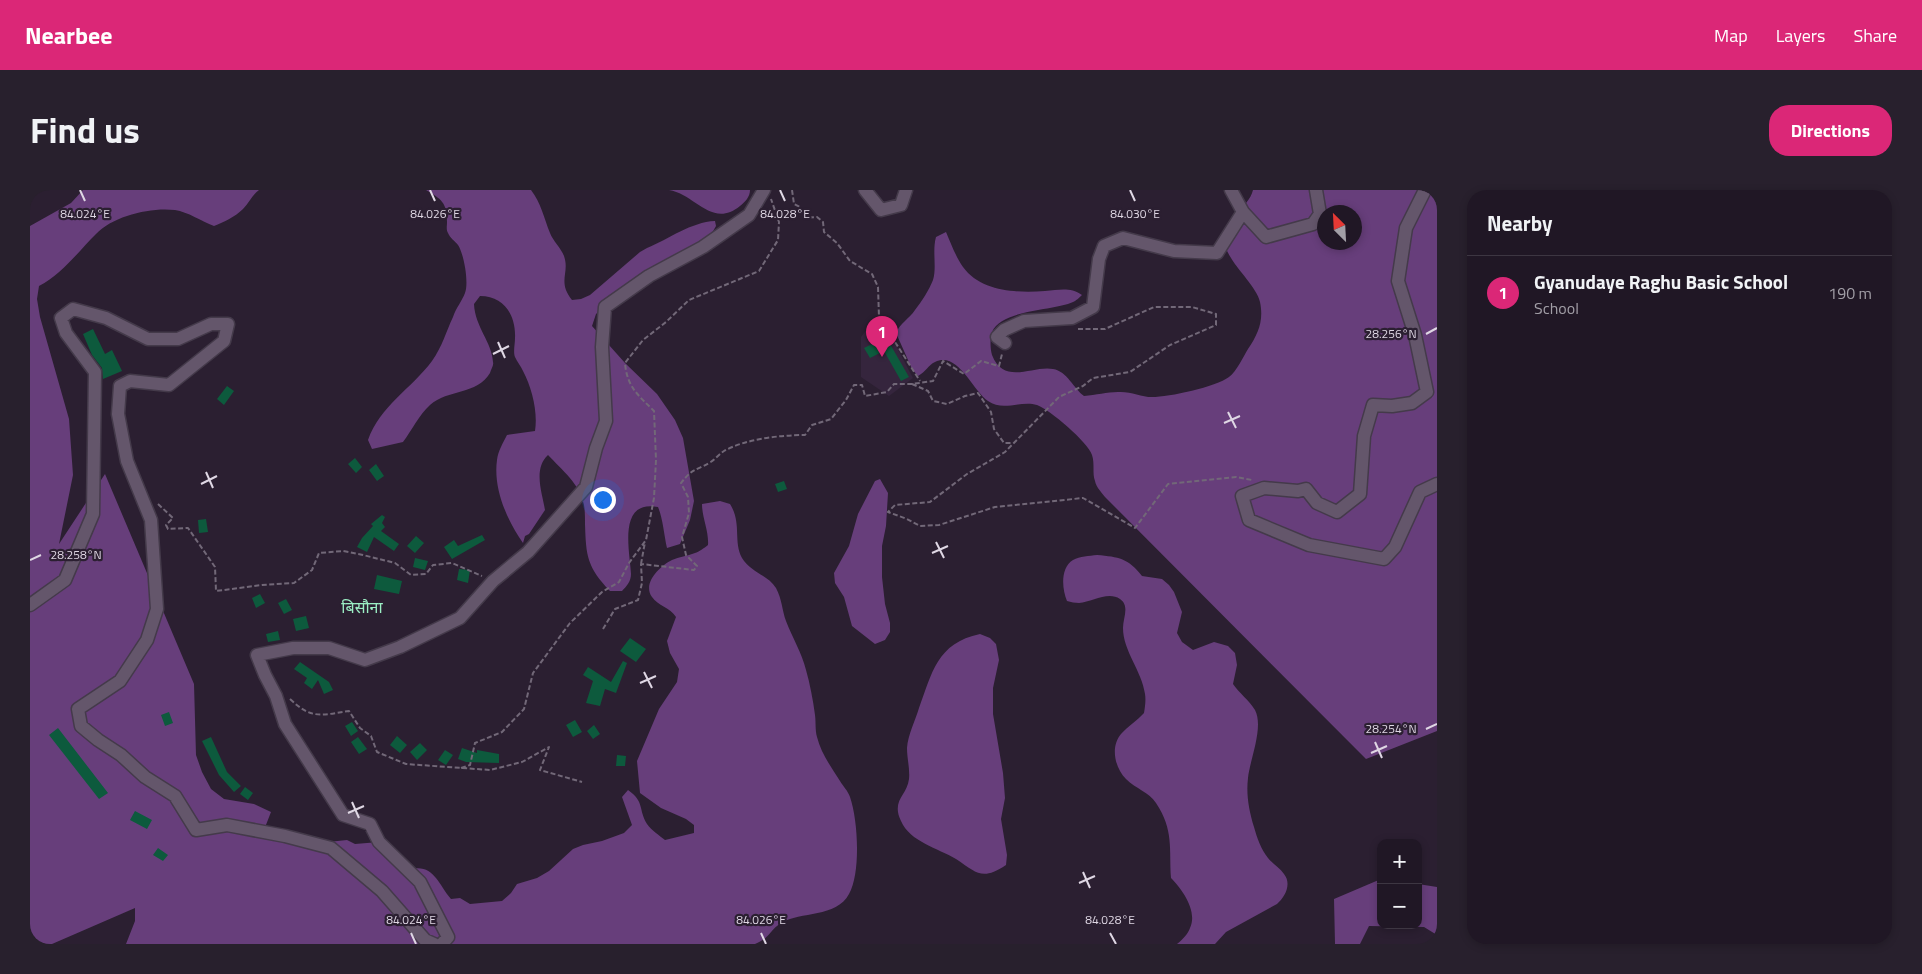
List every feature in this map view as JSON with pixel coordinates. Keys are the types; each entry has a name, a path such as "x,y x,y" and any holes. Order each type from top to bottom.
{"street":[{"path":"865,190 882,210 901,205 906,190"},
{"path":"1232,190 1243,212 1266,237 1313,224 1320,214 1316,190"},
{"path":"1425,190 1406,228 1398,281 1415,335 1427,392 1412,404 1373,406 1364,436 1360,494 1337,512 1317,503 1306,489 1298,491 1264,488 1242,496 1249,520 1309,545 1384,559 1394,547 1420,492 1437,484"},
{"path":"442,944 448,937 420,882 379,842 370,824 343,815 285,724 276,696 257,655 293,648 329,648 365,660 400,647 460,618 493,581 528,552 586,487 596,448 606,421 602,347 604,307 649,276 703,247 749,215 767,194"},
{"path":"1005,343 997,337 1004,330 1024,321 1072,318 1093,306 1099,259 1104,246 1123,238 1174,251 1217,253 1243,212"},
{"path":"30,605 65,580 93,514 95,372 66,333 61,318 73,309 106,318 148,339 178,339 211,324 228,324 224,341 168,385 130,381 120,386 118,414 127,461 151,520 157,609 147,640 120,681 78,709 81,726 121,755 145,776 175,796 196,830 227,825 285,836 331,848 382,891 425,940 434,944"}],"path":[{"path":"792,190 794,204 800,207 804,218 817,217 823,222 824,232 837,243 850,262 872,274 878,287 879,318 921,382"},
{"path":"603,629 615,609 638,600 642,583 641,564 654,498 656,460 654,411 635,393 626,378 625,363 643,340 666,322 689,300 759,272 778,240 778,222 767,194"},
{"path":"1070,328 1105,329 1154,307 1192,307 1216,314 1216,325 1170,346 1130,372 1093,378 1082,386 1059,397 1045,409 1005,452 967,474 930,502 895,505 888,512 920,526 939,525 995,507 1083,498 1135,528 1168,484 1236,478 1254,480"},
{"path":"641,564 694,570 697,566 686,555 682,537 689,513 688,497 681,483 692,470 710,463 724,451 756,440 782,435 805,435 812,424 831,419 846,400 854,385 862,386 865,396 887,392 894,384 933,381 943,361 964,374 981,361 998,366 1005,343"},
{"path":"912,384 928,391 933,400 947,404 965,396 978,393 991,412 994,429 1004,443 1014,443"},
{"path":"156,502 173,518 166,525 168,529 188,528 209,557 215,567 216,591 254,585 294,583 312,570 319,553 343,551 395,563 411,575 420,576 426,574 433,566 452,562 493,581"},
{"path":"461,768 470,765 474,743 502,732 524,709 533,673 570,623 602,592 619,582 629,563 646,540"},
{"path":"284,694 297,706 316,716 349,711 360,728 371,736 377,752 406,764 490,770 522,762 549,747 540,770 582,782"}],"shaded area":[{"path":"83,190 259,190 240,212 214,226 185,213 165,209 132,214 112,222 96,234 62,269 39,286 37,299 40,317 69,419 73,475 59,544 105,474 194,684 196,755 211,789 224,799 254,804 271,812 264,830 328,842 347,840 355,844 379,842 407,870 416,868 429,871 438,880 451,899 460,898 470,904 502,901 517,884 537,878 549,871 573,849 624,833 632,825 622,797 628,790 637,798 647,824 665,840 694,833 694,825 686,819 661,808 640,793 637,761 659,709 677,682 679,669 670,653 667,641 676,617 671,611 657,603 649,592 649,586 654,576 667,563 702,550 708,545 702,504 720,501 730,504 734,511 739,552 745,563 773,584 778,592 786,621 802,657 807,675 816,732 821,749 850,797 855,819 857,860 853,885 843,902 827,911 789,919 774,928 764,939 755,944 126,944 135,921 135,908 52,944 30,944 30,226 71,203"},
{"path":"426,190 531,190 540,205 551,236 564,256 566,267 565,288 572,300 590,295 647,248 697,224 715,221 716,226 712,233 611,299 596,314 592,326 625,363 657,394 675,420 683,438 694,501 690,520 680,544 667,548 658,507 645,507 636,511 631,519 628,541 631,577 622,591 610,591 592,568 587,553 585,510 582,497 575,484 548,455 543,461 540,474 545,510 529,534 525,536 523,543 502,504 496,471 498,453 507,435 535,431 536,416 534,400 529,385 514,355 515,330 511,315 507,308 496,299 480,296 474,304 477,320 492,355 493,366 490,373 478,385 445,396 430,405 403,442 372,449 368,440 373,428 388,407 432,361 464,296 466,288 462,255 458,245 447,232 447,215 444,205"},
{"path":"669,190 750,190 750,193 740,206 730,212 721,214 712,212 687,197"},
{"path":"1253,190 1437,190 1437,731 1366,759 1105,497 1096,483 1093,458 1089,449 1068,427 1051,413 1037,405 1000,406 988,401 964,373 951,362 943,360 935,362 918,376 912,369 896,333 918,307 933,280 936,237 946,232 963,267 980,282 1012,291 1065,290 1082,295 1073,302 1017,315 998,324 991,334 991,349 997,364 1004,370 1019,372 1045,369 1058,370 1084,396 1122,392 1148,397 1160,397 1192,391 1223,381 1240,364 1255,338 1261,321 1260,302 1257,295 1233,262 1225,245 1224,237 1229,222 1247,202"},
{"path":"871,324 891,336 913,378 889,396 861,377 861,337"},
{"path":"880,479 888,493 886,526 882,546 882,577 890,632 885,640 875,644 852,626 844,597 835,583 834,573 849,546 858,514 875,481"},
{"path":"1097,555 1127,562 1142,576 1162,579 1169,585 1182,612 1177,633 1182,642 1193,650 1214,642 1228,646 1235,653 1237,665 1233,684 1255,710 1258,725 1248,778 1249,809 1261,847 1268,858 1284,874 1287,886 1283,898 1277,904 1226,932 1215,944 1177,944 1185,937 1189,930 1192,915 1188,901 1171,878 1170,840 1166,822 1153,799 1122,774 1115,757 1118,739 1144,713 1145,701 1143,686 1124,636 1125,605 1120,599 1110,596 1074,603 1067,601 1065,596 1063,579 1069,564 1073,560 1085,556"},
{"path":"980,634 990,638 996,644 999,660 993,688 993,714 1003,773 1005,798 1001,819 1007,855 1006,865 985,874 975,871 956,859 925,844 905,828 898,814 899,803 909,779 907,748 909,738 928,683 938,661 954,644"},
{"path":"1377,881 1377,926 1369,926 1360,944 1335,944 1334,899"},
{"path":"1422,885 1437,887 1437,935 1422,927"}],"building":[{"path":"93,329 105,354 112,350 122,371 103,379 102,368 92,355 83,334"},
{"path":"886,337 909,377 901,381 884,351 870,358 864,348"},
{"path":"227,386 234,391 224,405 217,399"},
{"path":"355,458 362,467 356,473 348,464"},
{"path":"376,464 384,476 377,481 369,470"},
{"path":"784,481 787,489 778,492 775,484"},
{"path":"382,515 385,517 382,523 385,527 381,531 399,544 394,551 374,537 367,552 357,547 373,526 371,524"},
{"path":"206,519 208,532 199,533 198,520"},
{"path":"482,535 485,540 452,559 444,547 454,540 458,546"},
{"path":"416,536 424,543 415,553 407,546"},
{"path":"415,558 428,561 425,570 413,567"},
{"path":"459,569 470,570 468,583 457,580"},
{"path":"377,575 402,581 399,594 374,589"},
{"path":"260,594 265,603 256,608 252,598"},
{"path":"286,599 292,610 284,614 278,603"},
{"path":"306,616 309,628 296,631 293,619"},
{"path":"278,631 280,640 268,642 266,634"},
{"path":"630,638 646,649 636,662 620,651"},
{"path":"623,661 627,663 616,693 605,689 600,706 586,703 593,681 583,675 588,667 611,682"},
{"path":"300,662 329,682 333,690 324,694 318,680 312,689 304,683 307,678 294,669"},
{"path":"169,712 173,723 165,726 161,715"},
{"path":"575,720 582,732 573,737 566,725"},
{"path":"352,722 358,731 351,736 345,726"},
{"path":"594,725 600,734 593,739 587,731"},
{"path":"58,728 108,793 99,799 49,735"},
{"path":"397,736 407,745 400,753 390,745"},
{"path":"211,737 227,772 241,786 234,792 219,775 202,741"},
{"path":"358,737 367,749 359,754 351,742"},
{"path":"420,743 427,750 417,760 410,752"},
{"path":"462,748 477,753 477,750 499,754 499,763 466,762 458,759"},
{"path":"445,750 453,755 446,765 438,760"},
{"path":"617,755 626,756 625,766 616,766"},
{"path":"245,787 253,793 248,800 240,794"},
{"path":"135,811 152,820 147,829 130,820"},
{"path":"158,848 168,855 163,861 153,855"}],"place":[{"name":"Gyanudaye Raghu Basic School","path":"882,357"}],"district":[{"name":"बिसौना","path":"362,607"}]}
